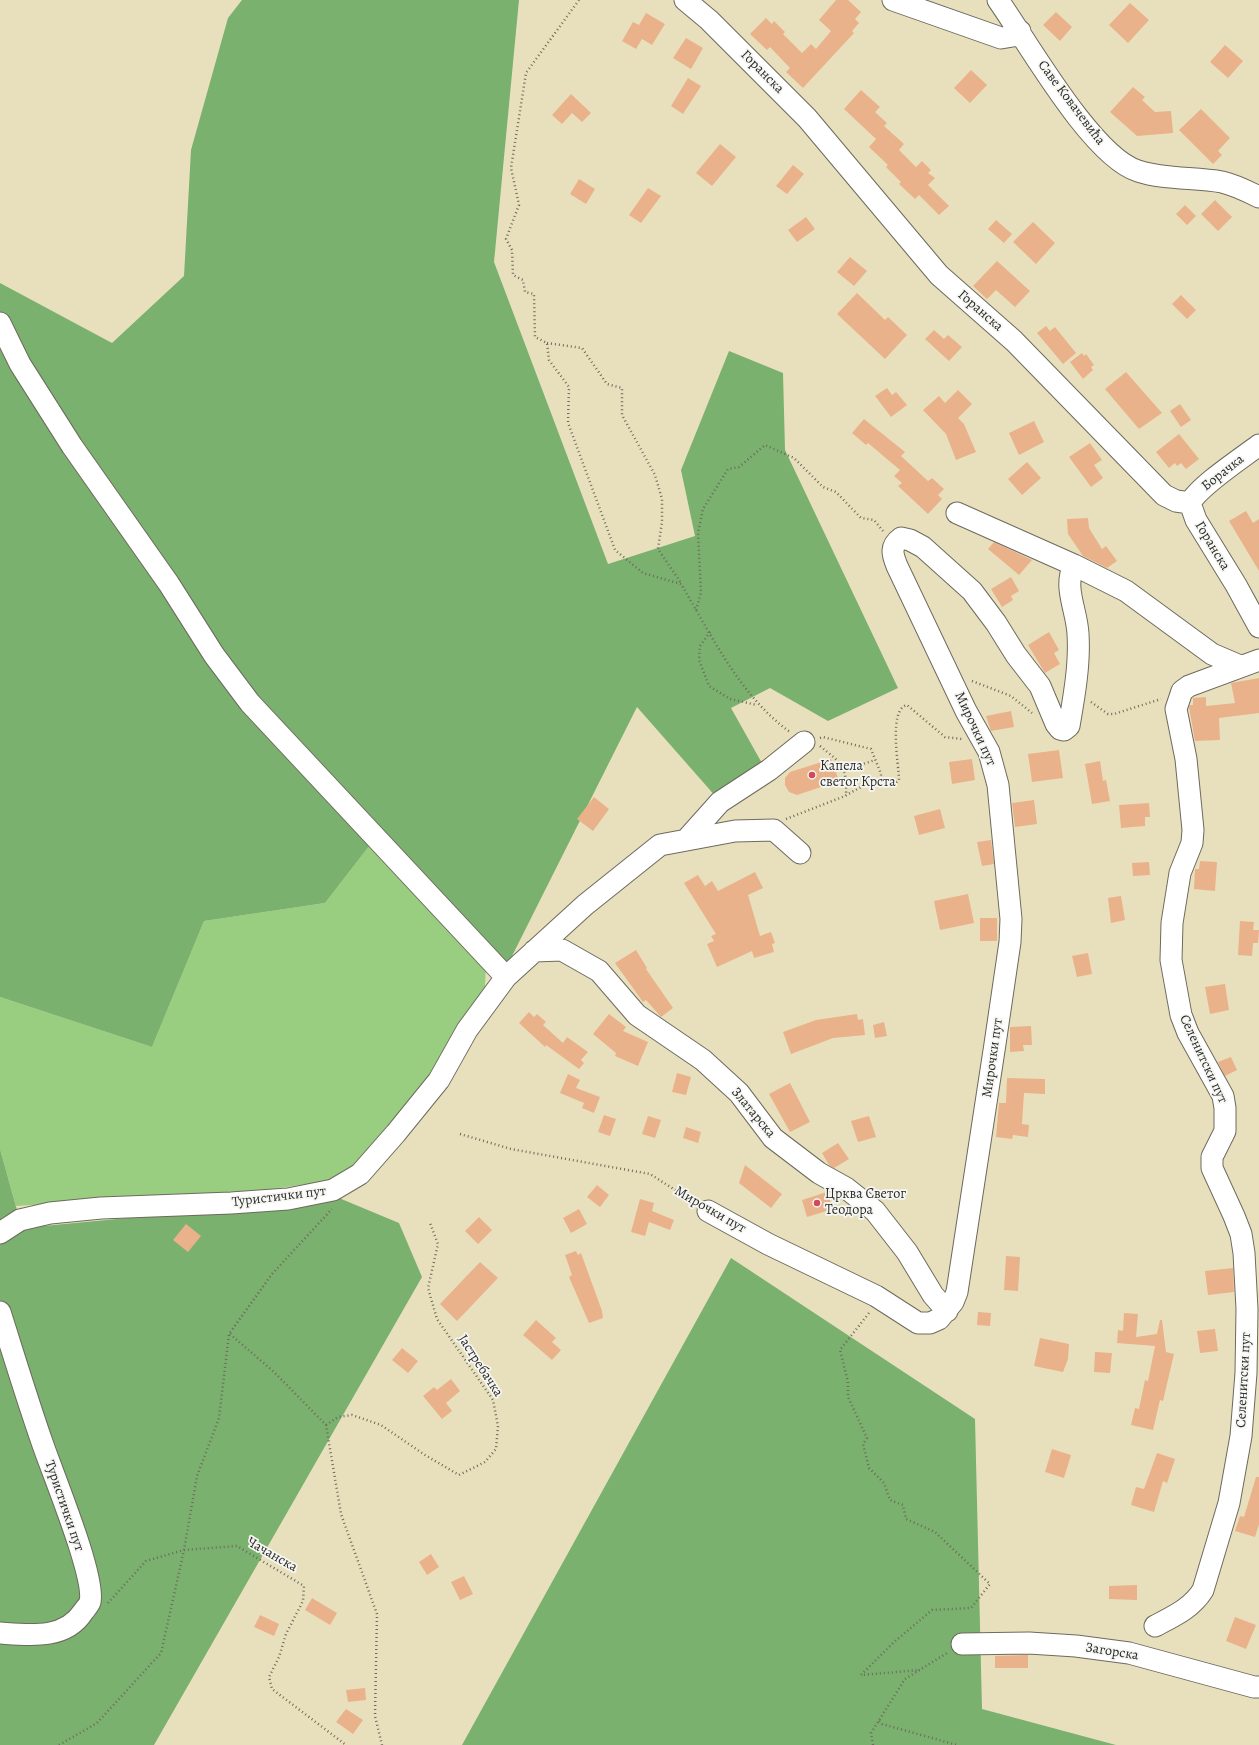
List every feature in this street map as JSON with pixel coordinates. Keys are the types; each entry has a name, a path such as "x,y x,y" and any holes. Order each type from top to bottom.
{"street":[{"name":"Горанска","path":"685,0 709,20 807,118 939,275 1014,341 1164,495 1176,501 1190,503 1196,520 1236,585 1259,627"},
{"path":"893,0 1001,38 1013,36 1020,31"},
{"name":"Саве Ковачевића","path":"998,0 1020,31 1052,82 1085,126 1098,142 1129,167 1148,174 1224,183 1259,196"},
{"path":"0,324 20,364 72,446 169,584 214,655 250,703 506,977"},
{"name":"Борачка","path":"1190,503 1196,494 1259,446"},
{"path":"957,513 1074,565 1126,591 1212,654 1250,663"},
{"path":"895,542 901,538 910,540 923,547 972,591 996,623 1016,655 1040,686 1046,696 1054,719 1060,729 1068,729 1078,635 1069,582 1074,565"},
{"name":"Мирочки пут","path":"708,1211 768,1244 876,1296 918,1323 930,1323 947,1311 954,1302 957,1292 995,1044 1010,942 1011,919 998,785 995,771 989,752 966,711 897,566 893,556 895,542"},
{"name":"Селенитски пут","path":"1155,1626 1188,1608 1197,1601 1203,1590 1229,1504 1241,1436 1246,1373 1247,1309 1244,1253 1234,1216 1212,1168 1212,1157 1225,1131 1225,1108 1223,1096 1188,1033 1181,1015 1171,960 1172,923 1180,873 1192,843 1193,830 1186,759 1176,709 1182,692 1189,686 1250,663"},
{"path":"686,840 720,802 812,741"},
{"name":"Туристички пут","path":"0,1233 20,1220 50,1214 101,1208 231,1203 281,1199 333,1190 360,1174 396,1133 439,1080 467,1030 506,977 585,905 660,846 735,831 774,830 800,853"},
{"name":"Златарска","path":"534,951 562,950 599,971 637,1015 703,1060 739,1093 773,1138 819,1173 846,1188 875,1211 907,1252 933,1295 947,1311"},
{"name":"Туристички пут","path":"0,1312 81,1552 88,1576 90,1602 78,1620 60,1631 35,1635 0,1633"},
{"name":"Загорска","path":"962,1644 1028,1643 1076,1646 1129,1653 1254,1687 1259,1687"}],"path":[{"path":"579,0 526,73 512,168 519,205 506,238 512,250 513,275 523,280 525,292 534,294 535,337 547,343 582,348 607,384 622,388 622,415 645,454 655,475 662,500 662,522 658,549 734,672 758,705 833,756 845,770 846,796"},
{"path":"547,343 548,360 569,387 568,423 615,550 642,573 681,584"},
{"path":"696,610 701,593 698,532 703,509 728,469 739,467 765,445 794,458 823,487 836,492 861,518 874,520 895,542"},
{"path":"710,632 700,646 699,660 709,686 730,700 758,705"},
{"path":"762,830 770,825 846,796 859,788 881,780 893,785 899,780 895,743 897,719 902,706 907,705 944,737 962,739 969,680 1011,696 1030,712 1054,719"},
{"path":"1073,691 1084,696 1108,714 1129,710 1165,698"},
{"path":"812,741 824,737 871,749 881,774 881,780"},
{"path":"845,770 875,760"},
{"name":"Мирочки пут","path":"460,1134 511,1149 650,1174 708,1211"},
{"path":"59,1745 97,1723 161,1653 184,1550 197,1476 219,1418 230,1334 272,1274 337,1203"},
{"name":"Јастребачка","path":"326,1425 338,1417 352,1415 381,1425 425,1455 459,1475 485,1462 496,1448 498,1426 493,1400 437,1319 428,1288 438,1244 430,1223"},
{"path":"876,1296 869,1313 840,1350 848,1382 848,1397 867,1438 863,1444 869,1468 884,1483 890,1500 903,1505 906,1519 935,1532 990,1584 971,1608 932,1610 899,1638 861,1675 920,1670"},
{"path":"230,1334 274,1372 326,1425 341,1514 377,1614 375,1716 382,1745"},
{"name":"Чачанска","path":"102,1606 108,1603 146,1561 184,1550 237,1546 304,1586 303,1601 286,1634 279,1657 269,1677 272,1689 346,1745"},
{"path":"873,1745 871,1733 905,1679 962,1644"},
{"path":"879,1721 882,1724 957,1745"}],"green space":[{"path":"242,0 519,0 494,262 608,564 695,536 681,470 729,351 783,373 785,450 898,688 828,721 770,688 731,708 763,765 717,798 637,707 508,964 380,832 325,903 204,921 152,1047 0,997 0,283 112,343 184,276 191,150 228,18"},
{"path":"373,841 486,962 485,989 417,1096 360,1161 328,1181 272,1189 16,1206 0,1149 0,997 152,1047 204,921 325,903"},
{"path":"0,1149 22,1228 339,1198 399,1223 422,1277 154,1745 0,1745"},
{"path":"731,1258 975,1419 982,1709 1116,1745 462,1745"}],"building":[{"path":"836,0 848,0 861,12 855,19 859,23 852,31 854,33 803,88 786,72 790,68 770,47 767,50 750,34 766,18 772,24 774,21 785,32 783,34 802,53 811,44 816,49 831,31 819,20"},
{"path":"1130,3 1149,20 1128,43 1109,25"},
{"path":"1056,12 1072,27 1060,41 1043,25"},
{"path":"646,13 665,24 652,45 642,39 636,49 622,41 633,22 639,25"},
{"path":"686,38 703,48 691,69 673,58"},
{"path":"1225,45 1243,61 1228,78 1210,62"},
{"path":"971,70 987,85 970,103 954,88"},
{"path":"688,78 701,86 683,114 671,106"},
{"path":"1133,87 1145,97 1142,100 1155,112 1171,111 1173,133 1137,136 1110,112"},
{"path":"861,90 880,107 875,112 887,123 884,126 904,144 899,150 916,167 922,161 931,170 928,173 935,178 928,185 949,206 939,215 919,195 915,199 899,184 901,182 886,167 888,165 869,147 876,139 844,109"},
{"path":"571,94 591,113 582,122 572,113 562,124 552,115"},
{"path":"1201,109 1230,138 1218,151 1222,155 1213,164 1179,130"},
{"path":"720,144 736,157 712,186 696,173"},
{"path":"793,165 804,174 787,194 776,186"},
{"path":"579,179 595,189 586,204 570,194"},
{"path":"648,188 661,196 641,223 629,215"},
{"path":"1215,200 1232,217 1218,231 1201,214"},
{"path":"1185,205 1196,216 1187,225 1176,214"},
{"path":"806,217 815,229 797,242 788,230"},
{"path":"996,220 1012,234 1004,243 988,229"},
{"path":"1033,222 1055,243 1036,264 1013,242"},
{"path":"850,257 867,271 854,286 837,272"},
{"path":"997,261 1030,291 1015,307 996,290 987,299 973,286"},
{"path":"857,293 885,320 888,317 907,335 885,359 837,314"},
{"path":"1181,295 1196,310 1187,319 1172,304"},
{"path":"1046,326 1050,331 1055,327 1076,353 1063,364 1037,333"},
{"path":"934,330 944,339 948,335 962,347 949,361 925,339"},
{"path":"1082,353 1084,356 1086,354 1094,365 1091,367 1093,370 1083,379 1070,362"},
{"path":"1126,372 1162,413 1139,429 1105,389"},
{"path":"887,388 892,395 896,392 907,405 891,417 875,396"},
{"path":"958,390 972,404 958,418 964,424 976,452 956,460 946,434 923,410 939,396 945,403"},
{"path":"1180,404 1191,420 1181,427 1170,411"},
{"path":"864,419 905,452 901,456 928,481 932,478 944,489 938,495 942,499 928,514 898,486 902,483 894,476 900,470 868,443 866,445 852,433"},
{"path":"1034,421 1044,442 1019,455 1009,433"},
{"path":"1179,434 1199,459 1186,469 1181,463 1177,466 1175,463 1169,468 1156,452"},
{"path":"1090,443 1102,460 1094,465 1103,478 1091,487 1069,457"},
{"path":"1027,462 1041,478 1022,495 1008,479"},
{"path":"1246,511 1253,523 1259,519 1259,571 1229,521"},
{"path":"1088,518 1089,528 1102,549 1106,546 1117,561 1107,568 1083,556 1068,534 1067,519"},
{"path":"994,542 1032,560 1019,575 988,549"},
{"path":"1011,577 1019,591 1011,596 1013,600 1002,607 991,589"},
{"path":"1049,632 1059,650 1054,653 1060,664 1045,673 1028,645"},
{"path":"1259,678 1259,713 1219,718 1220,740 1195,741 1189,707 1190,705 1193,705 1193,698 1206,697 1206,706 1235,703 1231,683"},
{"path":"1011,711 1014,727 991,731 986,716"},
{"path":"1059,750 1063,778 1032,782 1028,754"},
{"name":"Капела светог Крста","path":"831,759 839,781 797,795 789,792 785,785 785,778 790,772"},
{"path":"972,759 975,780 952,784 949,762"},
{"path":"1100,761 1103,781 1106,780 1110,801 1092,804 1085,764"},
{"path":"594,797 609,809 593,831 577,819"},
{"path":"1034,800 1037,824 1015,827 1012,803"},
{"path":"1149,803 1150,817 1145,817 1145,826 1121,828 1119,805"},
{"path":"940,809 945,828 919,835 914,816"},
{"path":"991,840 994,864 982,866 977,842"},
{"path":"1200,861 1217,862 1215,891 1194,889 1195,869 1199,869"},
{"path":"1149,862 1150,875 1133,876 1132,863"},
{"path":"755,872 763,888 748,895 760,936 771,932 775,943 772,944 774,952 754,958 752,951 717,967 707,944 714,941 711,936 716,934 684,883 698,875 705,886 712,881 718,891"},
{"path":"968,894 974,923 940,930 934,901"},
{"path":"1121,896 1125,920 1111,923 1108,898"},
{"path":"980,918 997,918 997,941 980,941"},
{"path":"1240,921 1254,922 1253,930 1259,930 1258,943 1253,943 1252,956 1238,955"},
{"path":"636,950 647,968 646,969 673,1008 661,1017 646,1000 643,1002 615,963"},
{"path":"1088,953 1092,974 1077,977 1072,956"},
{"path":"1225,984 1229,1010 1210,1014 1205,987"},
{"path":"529,1012 534,1017 537,1014 546,1022 543,1025 563,1043 567,1037 588,1052 581,1060 584,1063 579,1069 546,1045 545,1047 519,1023"},
{"path":"609,1014 626,1027 623,1031 648,1042 638,1066 615,1056 616,1053 593,1034"},
{"path":"857,1014 858,1020 863,1019 865,1035 833,1038 791,1054 783,1032 816,1020"},
{"path":"884,1022 887,1036 875,1038 873,1025"},
{"path":"1031,1026 1032,1045 1023,1045 1024,1051 1010,1052 1010,1027"},
{"path":"1231,1057 1237,1070 1225,1076 1218,1062"},
{"path":"677,1073 691,1077 686,1095 672,1092"},
{"path":"568,1074 580,1080 576,1088 600,1097 594,1113 582,1108 584,1103 560,1093"},
{"path":"1007,1078 1045,1079 1045,1094 1024,1093 1022,1124 1029,1125 1028,1137 1013,1135 1012,1139 996,1137 999,1103 1006,1103"},
{"path":"790,1083 810,1122 790,1132 769,1094"},
{"path":"604,1115 616,1119 610,1136 598,1132"},
{"path":"648,1116 661,1120 655,1138 642,1134"},
{"path":"869,1116 876,1137 858,1142 851,1121"},
{"path":"686,1127 701,1132 698,1143 683,1138"},
{"path":"838,1143 849,1159 834,1168 829,1165 822,1153"},
{"path":"745,1165 782,1194 771,1208 739,1183"},
{"path":"597,1185 609,1195 600,1207 587,1197"},
{"name":"Црква Светог Теодора","path":"827,1192 833,1209 807,1217 802,1200"},
{"path":"640,1199 654,1203 652,1211 674,1220 670,1230 649,1222 645,1236 631,1232"},
{"path":"579,1209 587,1224 571,1233 563,1218"},
{"path":"479,1217 492,1230 478,1244 465,1231"},
{"path":"186,1224 201,1236 188,1252 173,1240"},
{"path":"576,1251 578,1255 581,1253 602,1311 603,1318 589,1323 569,1277 572,1275 565,1255"},
{"path":"1006,1256 1020,1257 1018,1291 1004,1290"},
{"path":"480,1262 498,1278 457,1321 440,1304"},
{"path":"1233,1268 1234,1292 1208,1295 1205,1271"},
{"path":"978,1312 991,1313 990,1326 977,1325"},
{"path":"1124,1313 1138,1314 1136,1337 1157,1334 1160,1320 1162,1320 1166,1352 1174,1354 1163,1401 1160,1400 1153,1430 1131,1425 1135,1408 1139,1409 1145,1380 1148,1381 1155,1346 1117,1343 1118,1330 1123,1331"},
{"path":"536,1320 556,1338 552,1342 561,1350 552,1360 523,1335"},
{"path":"1215,1329 1218,1351 1200,1353 1197,1331"},
{"path":"1040,1338 1069,1344 1068,1359 1063,1372 1034,1366"},
{"path":"402,1348 418,1361 408,1373 392,1360"},
{"path":"1095,1352 1112,1353 1110,1373 1094,1372"},
{"path":"451,1379 460,1391 446,1403 452,1411 442,1419 423,1396 434,1387 437,1390"},
{"path":"1052,1449 1071,1455 1064,1478 1045,1472"},
{"path":"1157,1453 1175,1459 1167,1483 1163,1481 1154,1512 1131,1505 1136,1487 1144,1489"},
{"path":"1256,1477 1259,1477 1259,1524 1255,1537 1235,1531 1240,1516 1244,1517"},
{"path":"431,1554 439,1567 427,1575 419,1562"},
{"path":"464,1576 473,1594 460,1600 451,1582"},
{"path":"1137,1585 1137,1600 1109,1599 1109,1586"},
{"path":"312,1598 337,1613 330,1625 305,1610"},
{"path":"260,1615 279,1624 274,1636 254,1627"},
{"path":"1235,1617 1256,1625 1246,1649 1226,1641"},
{"path":"1028,1655 1028,1668 995,1668 995,1656"},
{"path":"365,1688 366,1700 348,1702 346,1690"},
{"path":"346,1709 363,1720 353,1734 336,1722"}],"place":[{"name":"Капела светог Крста","path":"812,775"},
{"name":"Црква Светог Теодора","path":"817,1203"}]}
